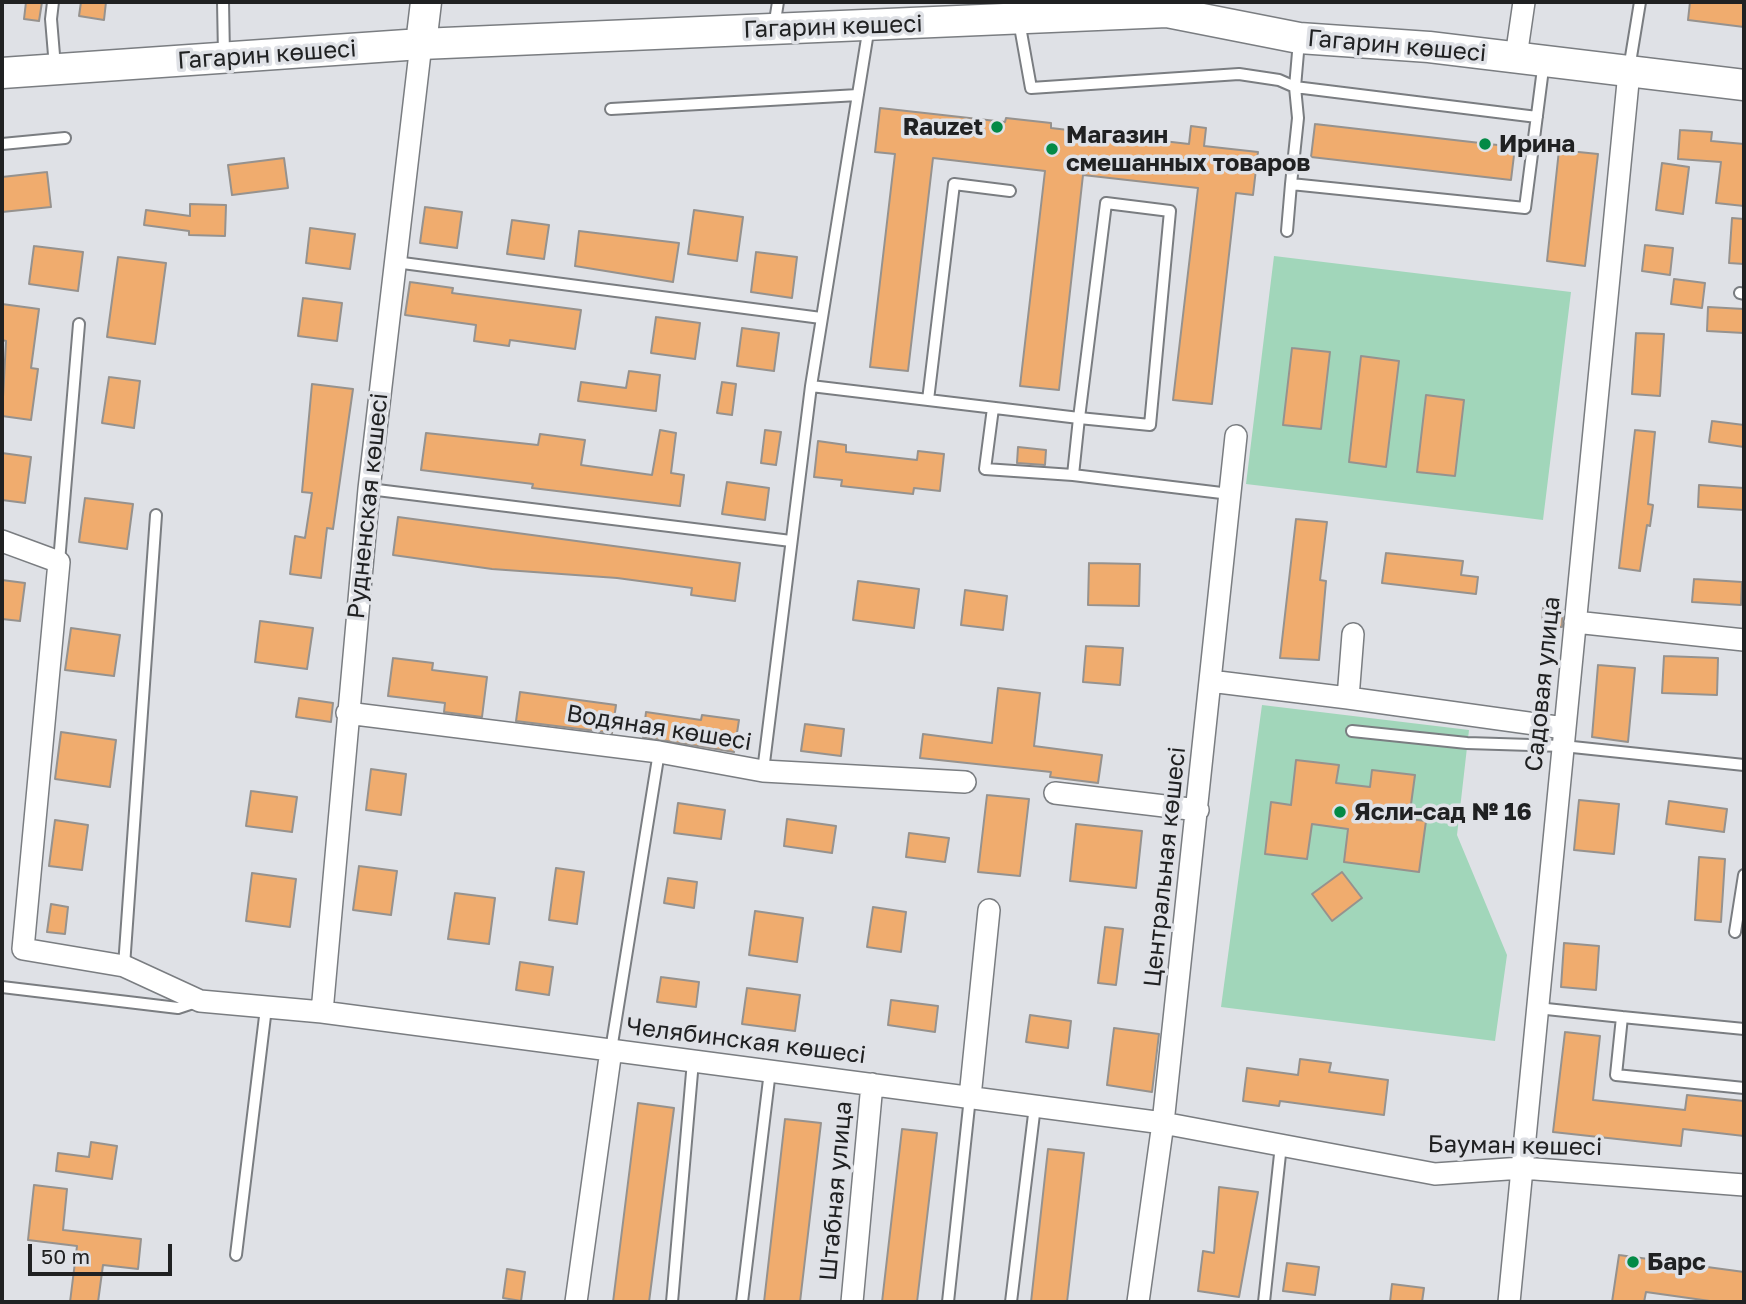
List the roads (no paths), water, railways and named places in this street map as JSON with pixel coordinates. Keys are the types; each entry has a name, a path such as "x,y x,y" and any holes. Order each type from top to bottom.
{"street":[{"name":"Рудненская көшесі","path":"322,1012 369,489 426,2"},
{"path":"1524,2 1530,59"},
{"name":"Гагарин көшесі","path":"2,73 421,44 775,15 869,25 1007,13 1167,12 1299,38 1429,47 1744,85"},
{"name":"Садовая улица","path":"1509,1302 1629,72"},
{"name":"Центральная көшесі","path":"1138,1302 1163,1123 1236,436"},
{"path":"2,541 59,562"},
{"name":"Челябинская көшесі","path":"59,562 23,949 124,966 200,1001 322,1012 1163,1123"},
{"path":"1575,622 1744,640"},
{"path":"1348,698 1353,634"},
{"path":"1210,681 1348,698 1563,737"},
{"name":"Водяная көшесі","path":"347,713 659,752 763,771 965,782"},
{"path":"1055,793 1198,810"},
{"path":"970,1097 989,910"},
{"path":"576,1302 611,1050"},
{"name":"Штабная улица","path":"852,1302 872,1084"},
{"name":"Бауман көшесі","path":"1163,1123 1435,1174 1522,1168 1744,1185"}],"lane":[{"path":"53,2 51,19 55,70"},
{"path":"223,2 224,58"},
{"path":"1629,72 1640,2"},
{"path":"1007,13 1031,88 1239,75 1279,80 1295,87 1537,117"},
{"path":"763,771 811,386 869,25"},
{"path":"1287,231 1298,118 1295,87 1299,38"},
{"path":"1291,184 1525,208 1537,117 1530,59"},
{"path":"611,109 858,95"},
{"path":"2,144 65,138"},
{"path":"929,400 954,184 1010,191"},
{"path":"811,386 1079,418 1150,425 1170,211 1106,203 1079,418 1073,475"},
{"path":"395,262 821,318"},
{"path":"59,562 79,324"},
{"path":"993,408 985,469 1073,475 1230,494"},
{"path":"369,489 791,541"},
{"path":"124,966 156,515"},
{"path":"1352,731 1467,743 1563,737 1744,765"},
{"path":"611,1050 659,752"},
{"path":"1735,932 1744,875"},
{"path":"2,987 178,1008 200,1001"},
{"path":"236,1255 266,1008"},
{"path":"1537,1008 1744,1030"},
{"path":"1622,1017 1616,1075 1744,1088"},
{"path":"672,1302 693,1060"},
{"path":"742,1302 770,1071"},
{"path":"948,1302 970,1097"},
{"path":"1011,1302 1035,1106"},
{"path":"1264,1302 1281,1145"}],"place":[{"name":"Rauzet","path":"997,127"},
{"name":"Ирина","path":"1485,144"},
{"name":"Магазин смешанных товаров","path":"1052,149"},
{"name":"Ясли-сад № 16","path":"1340,812"},
{"name":"Барс","path":"1633,1262"}]}
